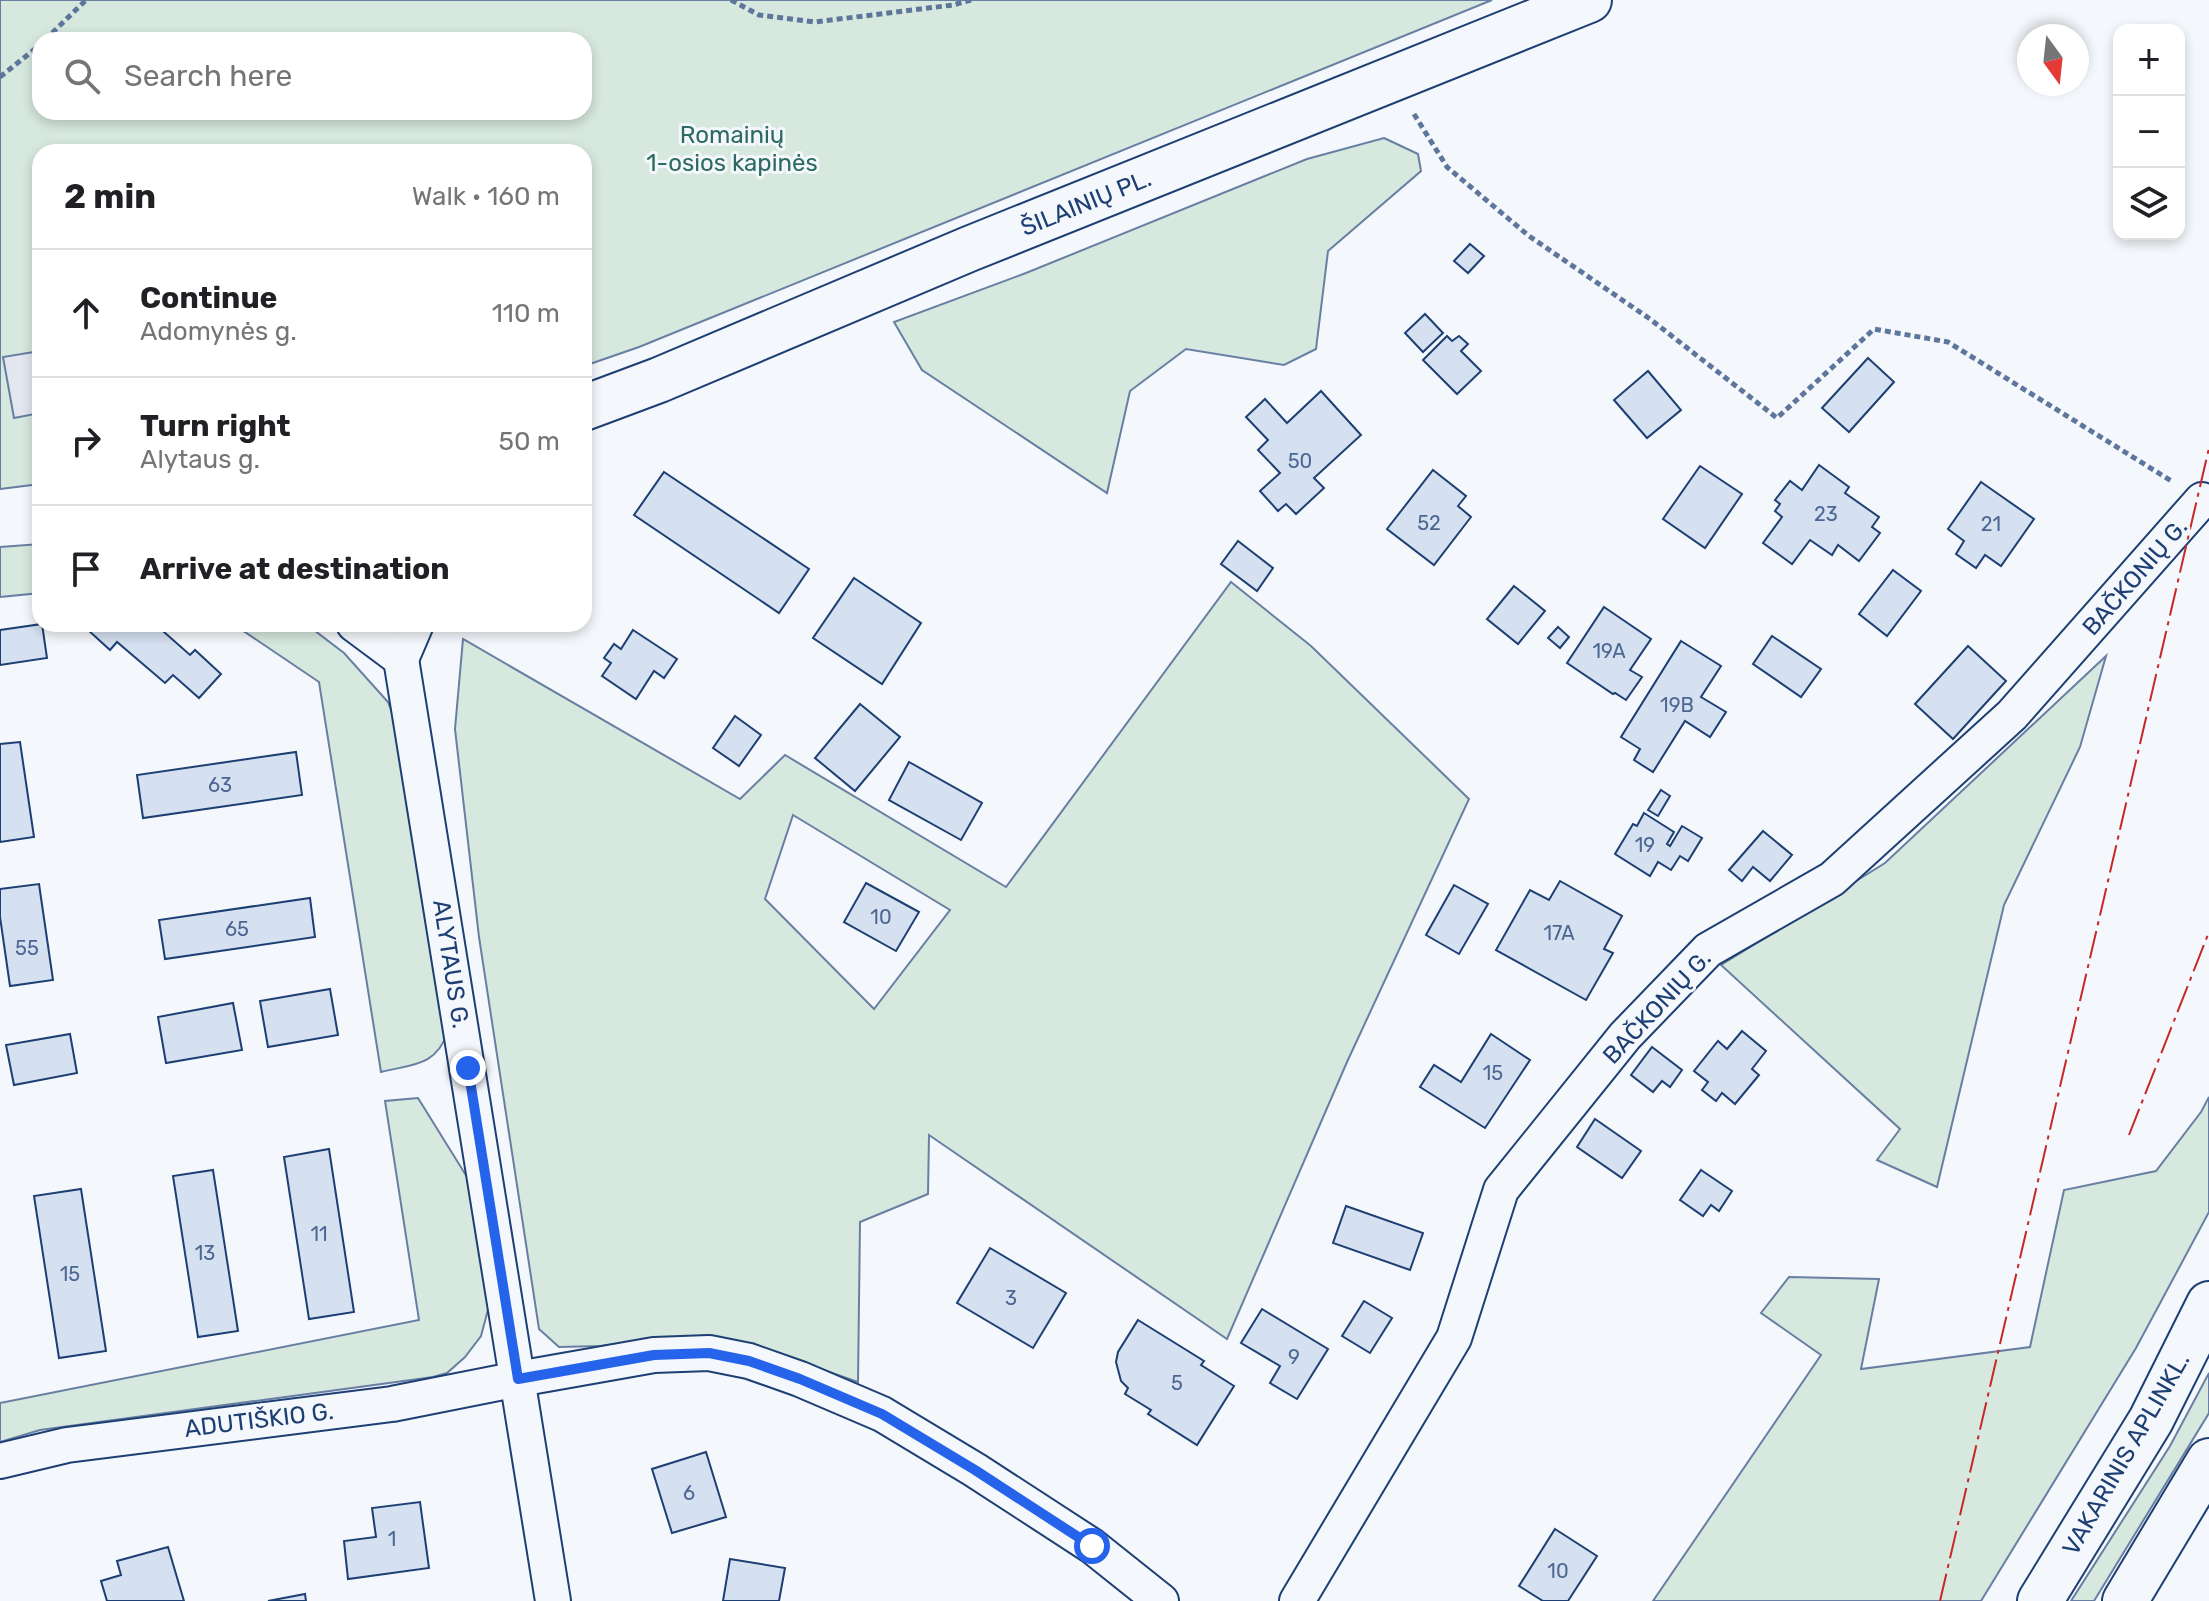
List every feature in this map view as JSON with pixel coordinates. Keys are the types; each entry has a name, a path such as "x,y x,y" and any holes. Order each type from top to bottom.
{"main road":[{"name":"ŠILAINIŲ PL.","path":"592,405 659,380 969,249 1589,0"},
{"name":"VAKARINIS APLINKL.","path":"2040,1601 2151,1420 2209,1304"},
{"path":"2125,1601 2209,1461"}],"street":[{"name":"BAČKONIŲ G.","path":"1297,1601 1454,1338 1501,1190 1625,1036 1708,950 1832,879 2012,715 2202,500"},
{"path":"365,632 401,659 413,632"},
{"name":"ALYTAUS G.","path":"401,659 553,1601"},
{"name":"ADUTIŠKIO G.","path":"0,1461 67,1445 392,1404 654,1355 709,1353 749,1361 882,1414 1092,1546 1161,1601"}],"path":[{"path":"53,32 86,0"},
{"path":"731,0 759,15 815,22 953,5 971,0"},
{"path":"0,77 32,51"},
{"path":"1393,79 1447,167 1529,236 1650,319 1777,418 1874,329 1948,342 2202,500"}],"green space":[{"name":"Romainių 1-osios kapinės","path":"0,0 1492,0 639,347 592,363 592,144 32,144 32,485 0,489"},
{"path":"1384,138 1418,154 1421,171 1328,251 1316,349 1284,365 1186,349 1130,391 1107,493 922,370 894,322 1026,273 1307,159"},
{"path":"32,545 32,594 0,597 0,547"},
{"path":"1231,582 1311,646 1469,799 1347,1062 1227,1339 929,1135 928,1194 860,1222 858,1382 752,1345 668,1338 601,1346 559,1347 539,1329 479,937 455,729 463,639 740,799 785,755 1006,887","holes":["793,815 950,910 874,1009 765,899"]},
{"path":"245,632 316,632 344,653 388,702 403,741 448,1032 430,1058 381,1072 319,682"},
{"path":"2106,656 2080,747 2004,905 1937,1187 1877,1160 1900,1129 1721,965 1885,863"},
{"path":"2209,1097 2209,1212 2136,1348 1981,1601 1653,1601 1821,1355 1761,1313 1789,1277 1879,1279 1861,1369 2030,1347 2064,1190 2156,1171"},
{"path":"418,1098 472,1185 489,1306 481,1336 465,1357 447,1373 40,1430 0,1442 0,1403 419,1320 385,1101"},
{"path":"2209,1373 2209,1413 2094,1601 2071,1601 2170,1446"}],"shaded area":[{"path":"32,352 32,415 14,418 3,357"}],"building":[{"path":"1470,244 1484,256 1468,273 1454,261"},
{"path":"1425,314 1443,333 1423,352 1405,333"},
{"path":"1447,336 1452,341 1459,336 1468,344 1461,351 1481,371 1457,394 1423,360"},
{"path":"1868,358 1894,382 1849,432 1822,408"},
{"path":"1648,371 1681,410 1647,438 1614,400"},
{"path":"1321,391 1361,435 1314,478 1324,488 1296,514 1286,504 1278,511 1260,491 1280,473 1258,450 1268,440 1246,417 1265,399 1287,423"},
{"path":"1819,465 1849,487 1845,493 1879,517 1872,527 1880,533 1859,561 1838,545 1832,555 1810,540 1792,564 1763,543 1782,517 1775,511 1780,504 1775,500 1790,481 1802,490"},
{"path":"1700,466 1742,494 1705,548 1663,519"},
{"path":"1433,470 1466,496 1458,506 1471,517 1434,565 1387,529"},
{"path":"664,472 809,569 779,613 634,515"},
{"path":"1981,482 2034,519 2001,566 1985,555 1976,568 1956,554 1964,541 1948,529"},
{"path":"1238,541 1273,568 1257,591 1221,564"},
{"path":"1893,570 1921,591 1887,636 1859,614"},
{"path":"854,578 921,623 882,684 813,638"},
{"path":"1514,586 1545,611 1518,644 1487,619"},
{"path":"1604,607 1651,639 1630,670 1642,677 1626,700 1567,663"},
{"path":"32,625 32,632 43,632 47,658 0,665 0,630"},
{"path":"1558,627 1569,637 1560,648 1548,638"},
{"path":"633,630 677,659 664,678 654,671 636,699 602,676 611,663 604,658 614,644 621,649"},
{"path":"90,632 164,632 190,655 195,650 221,674 199,698 173,675 165,683 117,642 110,650"},
{"path":"1772,636 1821,669 1801,697 1753,664"},
{"path":"1681,641 1721,666 1701,697 1726,712 1710,737 1685,721 1653,772 1634,760 1640,749 1621,737"},
{"path":"1968,646 2006,681 1953,739 1915,704"},
{"path":"860,704 900,737 855,791 815,758"},
{"path":"735,716 761,735 739,766 713,748"},
{"path":"20,742 34,837 0,842 0,744"},
{"path":"296,752 302,795 143,818 137,775"},
{"path":"909,762 982,803 961,840 889,800"},
{"path":"1661,790 1670,796 1658,816 1648,810"},
{"path":"1644,813 1674,832 1667,844 1670,846 1682,826 1702,838 1688,861 1680,856 1671,870 1658,862 1650,876 1615,854 1633,824 1637,826"},
{"path":"1763,831 1792,855 1770,881 1753,867 1742,881 1729,870"},
{"path":"1560,881 1622,916 1604,949 1613,953 1586,1000 1496,950 1530,890 1549,900"},
{"path":"866,883 919,912 896,951 844,922"},
{"path":"39,884 53,980 10,986 0,917 0,889"},
{"path":"1454,885 1488,904 1459,954 1426,935"},
{"path":"310,898 315,937 165,959 159,920"},
{"path":"330,989 338,1035 268,1047 260,1001"},
{"path":"233,1003 242,1050 166,1063 158,1017"},
{"path":"1742,1031 1766,1051 1752,1069 1759,1075 1735,1104 1722,1093 1716,1101 1702,1090 1708,1082 1694,1071 1718,1041 1727,1049"},
{"path":"70,1034 77,1073 14,1085 6,1045"},
{"path":"1491,1034 1530,1060 1485,1128 1420,1087 1434,1065 1461,1082"},
{"path":"1652,1047 1682,1070 1670,1087 1662,1081 1653,1092 1631,1075"},
{"path":"1595,1119 1641,1151 1622,1178 1577,1147"},
{"path":"329,1149 354,1312 309,1319 284,1157"},
{"path":"213,1170 238,1331 198,1337 173,1176"},
{"path":"1701,1170 1732,1191 1719,1211 1711,1205 1703,1216 1680,1200"},
{"path":"81,1189 106,1351 59,1358 34,1196"},
{"path":"1346,1206 1423,1233 1410,1270 1333,1243"},
{"path":"990,1248 1066,1293 1033,1348 957,1303"},
{"path":"1364,1301 1392,1318 1370,1353 1342,1336"},
{"path":"1262,1309 1328,1349 1297,1399 1270,1383 1280,1366 1241,1343"},
{"path":"1138,1320 1204,1361 1201,1365 1234,1386 1197,1445 1148,1414 1151,1410 1125,1394 1128,1388 1121,1381 1116,1362 1118,1352"},
{"path":"706,1452 726,1517 672,1533 652,1469"},
{"path":"420,1502 429,1568 348,1579 344,1541 376,1537 372,1508"},
{"path":"1555,1529 1597,1556 1568,1601 1543,1601 1519,1586"},
{"path":"168,1547 184,1601 107,1601 101,1581 121,1575 117,1561"},
{"path":"730,1559 785,1568 779,1601 723,1601"},
{"path":"305,1594 306,1601 268,1601"}],"power":[{"path":"1940,1601 2209,448"},
{"path":"2129,1135 2209,932"}],"route":[{"path":"468,1068 518,1379 654,1355 709,1353 749,1361 882,1414 1092,1546"}]}
